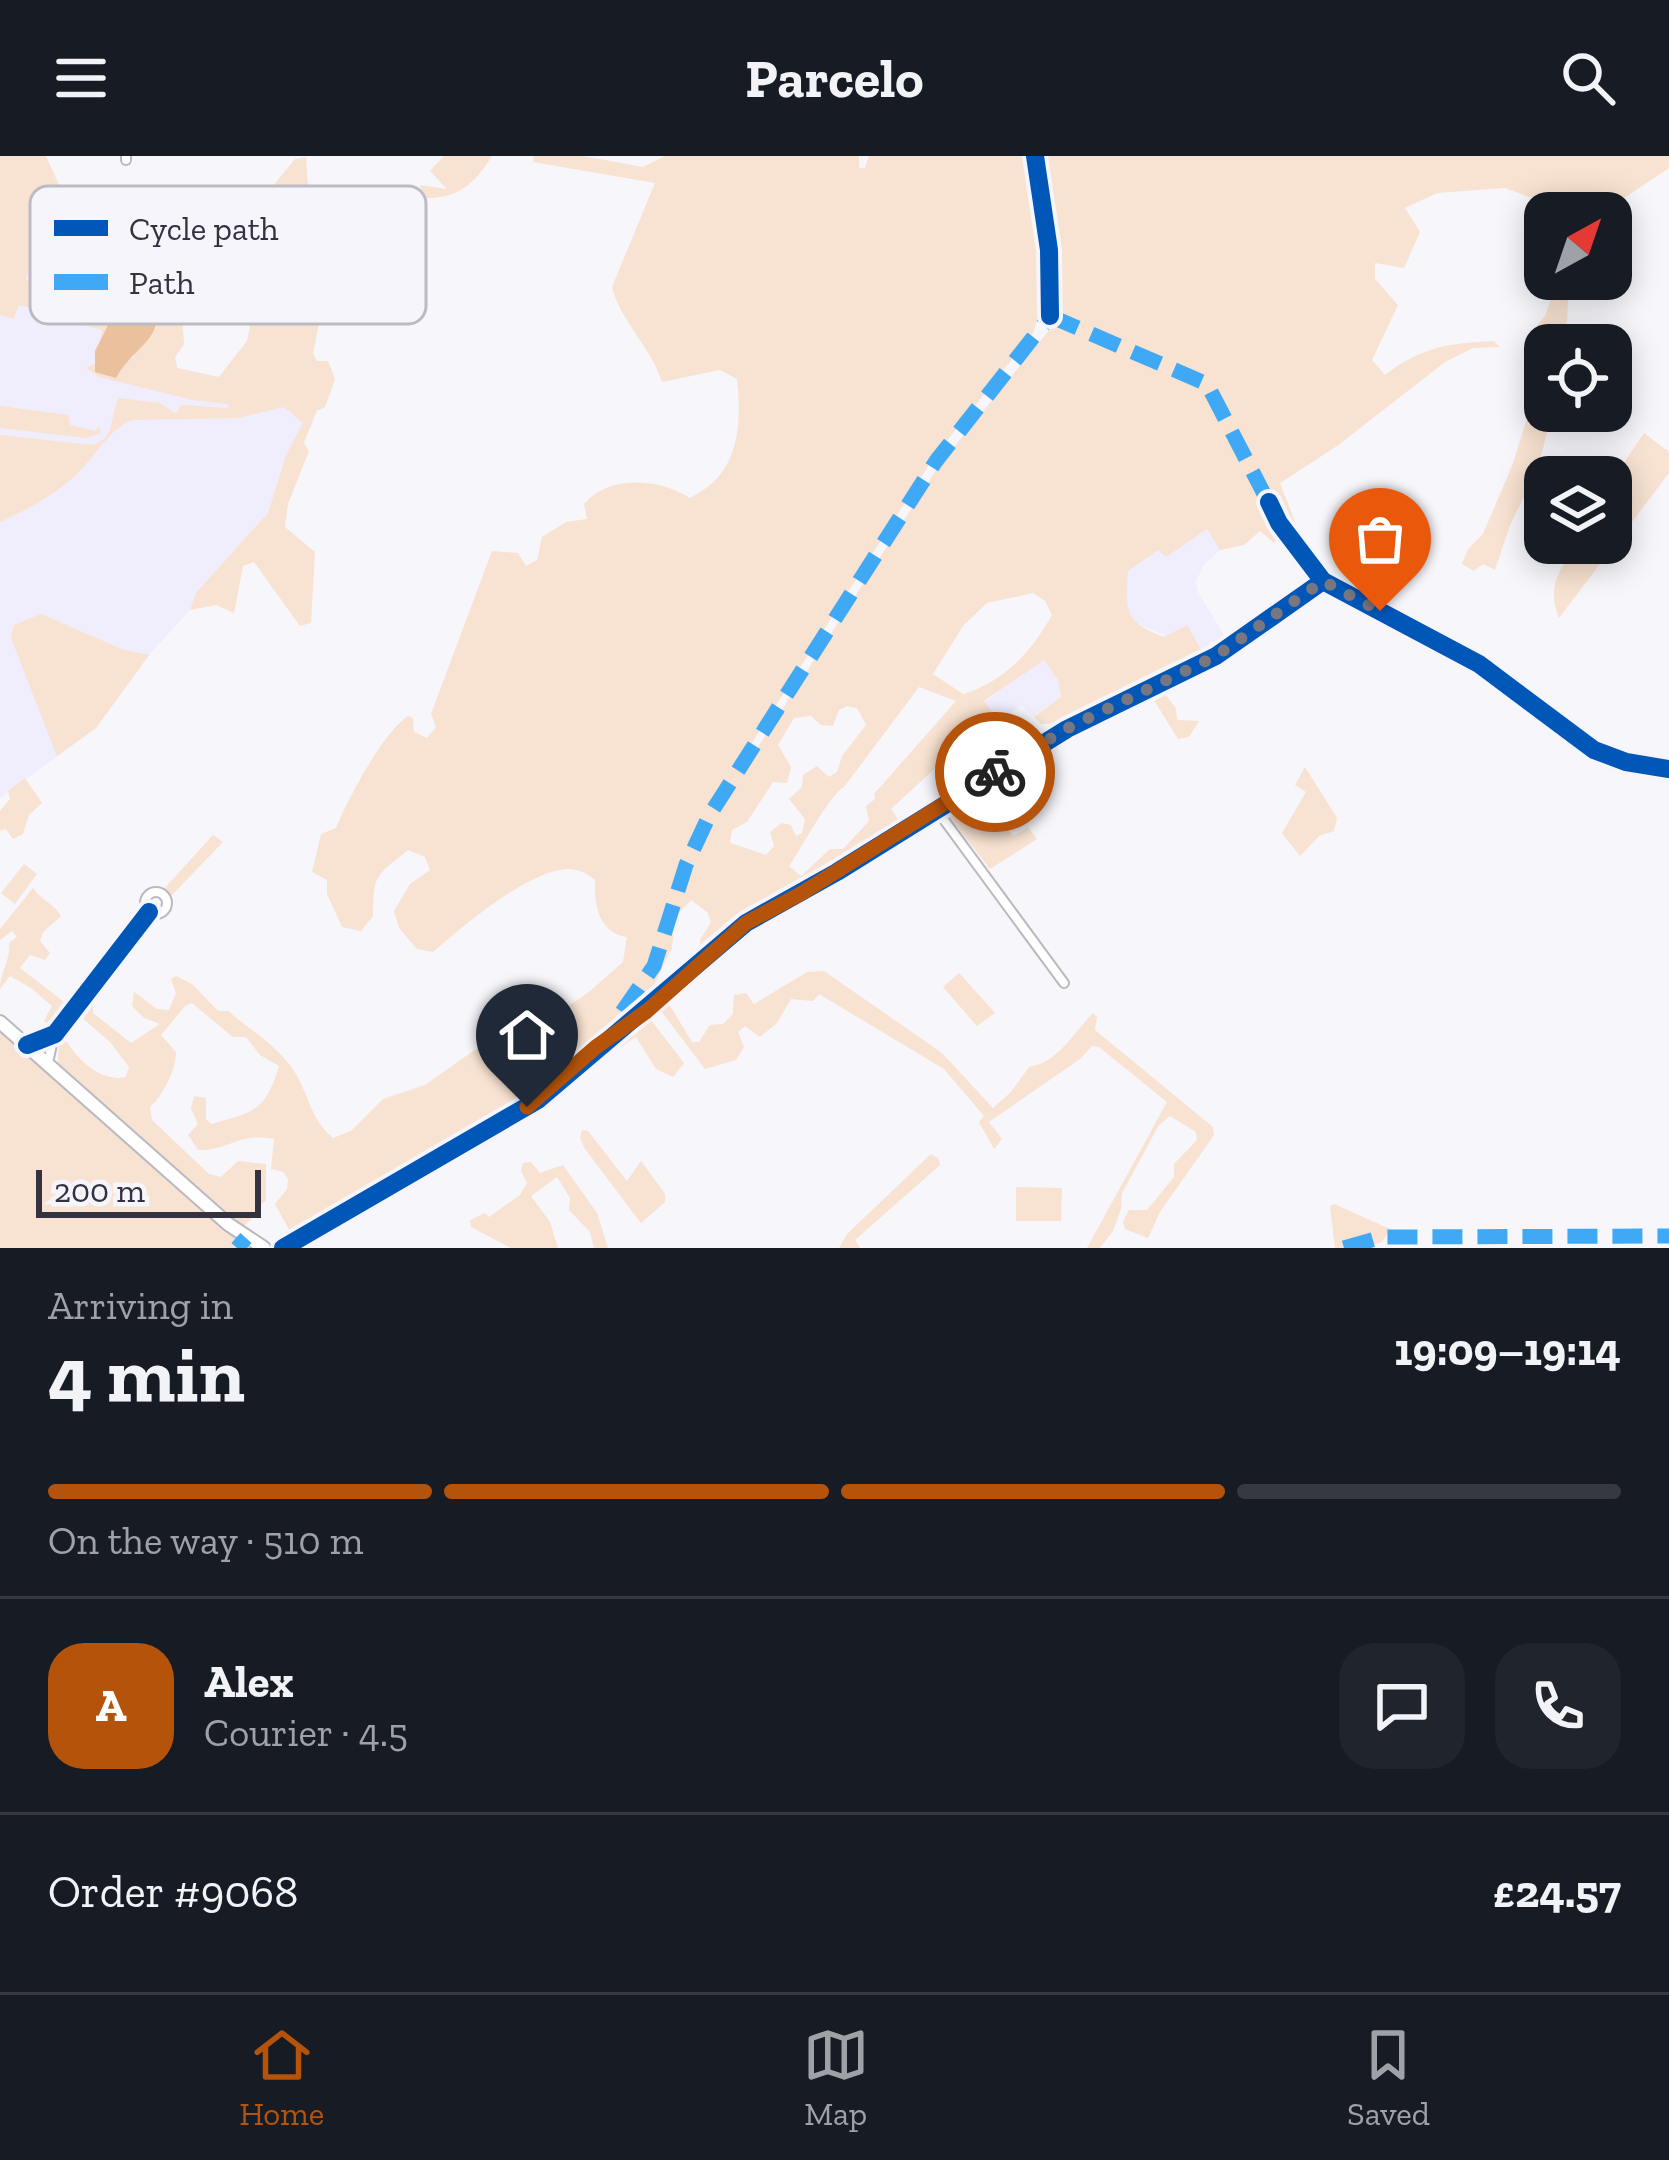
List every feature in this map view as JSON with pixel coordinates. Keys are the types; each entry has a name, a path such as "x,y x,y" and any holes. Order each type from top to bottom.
{"main road":[{"path":"0,1022 228,1224 263,1248"}],"street":[{"path":"283,1248 538,1100 746,923 1066,729 1216,656 1323,581 1479,664 1594,750 1625,762 1669,769"},
{"path":"936,808 1064,983"},
{"path":"48,1063 55,1034 149,912"},
{"path":"27,1045 55,1034"}],"shaded area":[{"path":"0,156 46,156 59,186 30,186 30,275 26,280 30,282 30,307 18,306 14,319 0,315"},
{"path":"444,156 492,156 464,188 446,196 426,198 426,186 420,185 447,189 430,171"},
{"path":"534,156 583,156 643,167 665,156 859,156 859,168 865,168 869,156 1030,156 1046,293 1033,333 934,457 736,768 742,772 940,464 1054,324 1057,251 1043,156 1669,156 1669,168 1632,193 1524,195 1505,188 1437,193 1405,208 1420,232 1404,268 1375,263 1375,279 1398,305 1372,360 1385,375 1436,348 1494,341 1500,347 1473,348 1445,362 1337,446 1280,483 1297,527 1315,553 1307,564 1285,538 1273,542 1260,531 1244,545 1220,550 1207,529 1166,557 1158,550 1128,571 1127,596 1134,620 1164,637 1187,625 1202,651 1216,643 1216,649 1074,722 1041,724 1034,717 1061,697 1058,680 1044,660 984,701 1000,723 943,761 891,809 898,819 956,785 987,760 1010,730 1032,746 805,888 745,918 657,996 656,987 700,948 711,922 707,912 691,900 675,917 672,948 650,994 651,1001 526,1100 412,1173 293,1237 275,1204 287,1189 288,1179 271,1169 274,1139 251,1138 198,1150 188,1135 198,1124 191,1108 194,1096 206,1098 206,1119 211,1124 238,1116 263,1101 279,1066 260,1055 246,1037 233,1037 192,1003 185,1006 161,1035 176,1052 168,1082 150,1107 152,1120 209,1174 221,1177 238,1161 266,1164 266,1201 255,1208 257,1213 243,1227 235,1226 58,1068 62,1035 97,1072 126,1077 129,1067 110,1042 75,1012 88,998 93,1013 131,1043 160,1024 144,1018 132,1006 134,992 157,1009 169,1010 176,993 171,979 176,976 192,984 218,1011 228,1011 288,1062 319,1123 333,1138 351,1131 383,1099 425,1085 506,1028 550,1018 623,962 627,937 604,924 597,908 595,880 576,870 553,872 516,889 433,952 417,949 399,928 394,911 410,884 430,870 425,857 408,850 382,872 373,916 361,931 342,927 327,894 327,880 312,872 321,834 336,828 357,784 398,724 408,716 413,718 414,732 427,738 436,727 431,714 492,551 518,553 526,566 537,560 542,537 566,522 587,519 584,504 607,488 649,483 690,498 728,463 739,415 737,379 720,370 662,382 612,287 655,183 533,162","holes":["1033,593 1045,601 1052,615 1035,641 991,682 963,694 933,674 963,626 987,603","919,687 956,701 874,794 875,799 866,806 869,821 843,849 830,849 801,876 789,866 824,811","857,708 866,725 842,756 837,772 829,777 817,766 803,775 802,787 789,799 805,819 802,833 796,836 791,825 782,823 770,832 774,846 766,855 730,843 732,830 747,822 773,782 787,783 791,767 778,745 794,718 811,716 821,725 833,726 839,710"]},
{"path":"306,157 308,186 273,186 295,159"},
{"path":"308,179 308,186 273,186"},
{"path":"30,258 30,324 183,324 184,344 175,357 177,368 219,377 247,341 251,324 319,324 313,354 317,361 328,361 335,379 325,407 317,410 312,426 286,455 268,513 197,593 190,610 149,655 96,728 0,798 0,263"},
{"path":"1551,300 1568,300 1565,324 1538,324"},
{"path":"108,324 101,340 102,330 84,325"},
{"path":"108,324 156,324 116,378 95,372 95,351"},
{"path":"155,324 183,324 184,344 175,357 177,368 219,377 247,341 251,324 319,324 313,354 317,361 328,361 335,379 304,443 309,451 288,504 285,527 315,552 311,623 300,626 254,562 243,566 234,613 216,605 190,610 196,593 268,513 286,455 303,423 284,407 238,418 132,420 109,437 68,482 0,522 0,435 92,445 109,432 119,398 160,403 176,414 181,405 229,408 99,377 86,368 97,362 96,372 133,358"},
{"path":"0,406 68,415 70,425 96,431 99,426 101,433 86,438 0,428"},
{"path":"1524,428 1524,432 1547,432 1541,456 1524,456 1524,496 1495,570 1483,564 1474,571 1462,564 1468,549 1483,534"},
{"path":"1644,433 1669,452 1669,473 1632,522 1632,456"},
{"path":"1208,529 1220,550 1204,565 1197,590 1225,637 1202,651 1135,623 1126,610 1128,571 1158,550"},
{"path":"1564,564 1600,564 1559,618 1554,588"},
{"path":"41,614 124,650 149,655 96,728 57,756 11,638 14,625"},
{"path":"1044,659 1058,680 1061,697 1034,717 1021,705 1000,723 984,702"},
{"path":"1159,687 1176,708 1177,720 1199,721 1189,737 1178,739 1149,692"},
{"path":"1305,767 1337,818 1334,831 1319,836 1300,856 1282,833 1306,792 1295,785"},
{"path":"995,775 1003,783 987,794 994,812 1013,836 1028,827 1037,839 990,869 947,814 949,806"},
{"path":"25,778 42,803 29,815 23,834 13,839 6,829 0,831 0,811 10,799 8,791"},
{"path":"213,835 223,842 171,896 163,890"},
{"path":"24,864 37,874 15,904 1,893"},
{"path":"33,888 61,916 43,932 40,941 50,953 45,960 30,955 20,968 68,1005 66,1014 49,1025 44,1021 52,1006 31,988 10,976 0,989 9,943 17,937 12,931 0,940 0,929"},
{"path":"824,971 942,1053 993,1108 1029,1067 1057,1053 1093,1013 1095,1030 1213,1127 1214,1135 1160,1212 1148,1238 1125,1229 1129,1210 1147,1210 1174,1177 1174,1164 1197,1140 1196,1132 1170,1116 1159,1125 1122,1193 1113,1231 1100,1248 1087,1248 1167,1102 1099,1047 1092,1046 989,1122 1002,1139 994,1149 979,1122 984,1116 944,1069 819,994 813,1001 791,999 777,1023 760,1037 745,1026 738,1032 744,1047 736,1060 705,1069 658,1007 666,999 692,1042 699,1042 710,1025 723,1024 733,1014 734,995 746,993 754,1004 807,972"},
{"path":"959,973 995,1013 977,1026 943,987"},
{"path":"647,1015 684,1063 673,1077 656,1069 636,1037 616,1050 611,1043"},
{"path":"0,1029 240,1242 257,1248 0,1248"},
{"path":"582,1130 588,1131 627,1181 641,1161 665,1194 665,1202 641,1223 585,1149"},
{"path":"931,1154 940,1165 855,1240 860,1248 839,1248 847,1234"},
{"path":"531,1162 540,1173 563,1165 597,1213 608,1248 594,1248 590,1232 569,1210 570,1198 557,1177 531,1196 550,1222 558,1248 511,1248 471,1227 470,1220 485,1213 489,1217 520,1195 527,1183 523,1163"},
{"path":"1016,1187 1062,1188 1061,1221 1016,1221"},
{"path":"1330,1206 1390,1229 1382,1242 1335,1248"}],"marked path":[{"path":"1050,316 1207,384 1274,513"},
{"path":"622,1012 654,966 686,865 709,816 936,461 1050,316"},
{"path":"1344,1248 1382,1237 1669,1236"},
{"path":"237,1248 246,1238"}],"cycle path":[{"path":"1035,156 1049,250 1050,316"},
{"path":"1269,502 1323,581 1479,664 1594,750 1626,762 1669,769"},
{"path":"283,1248 538,1100 746,923 1067,729 1216,656 1323,581"},
{"path":"27,1045 55,1034 149,912"}],"way so far":[{"path":"995,772 1066,729 1216,656 1323,581 1380,611"}],"route":[{"path":"527,1107 596,1047 647,1011 746,923 995,772"}]}
